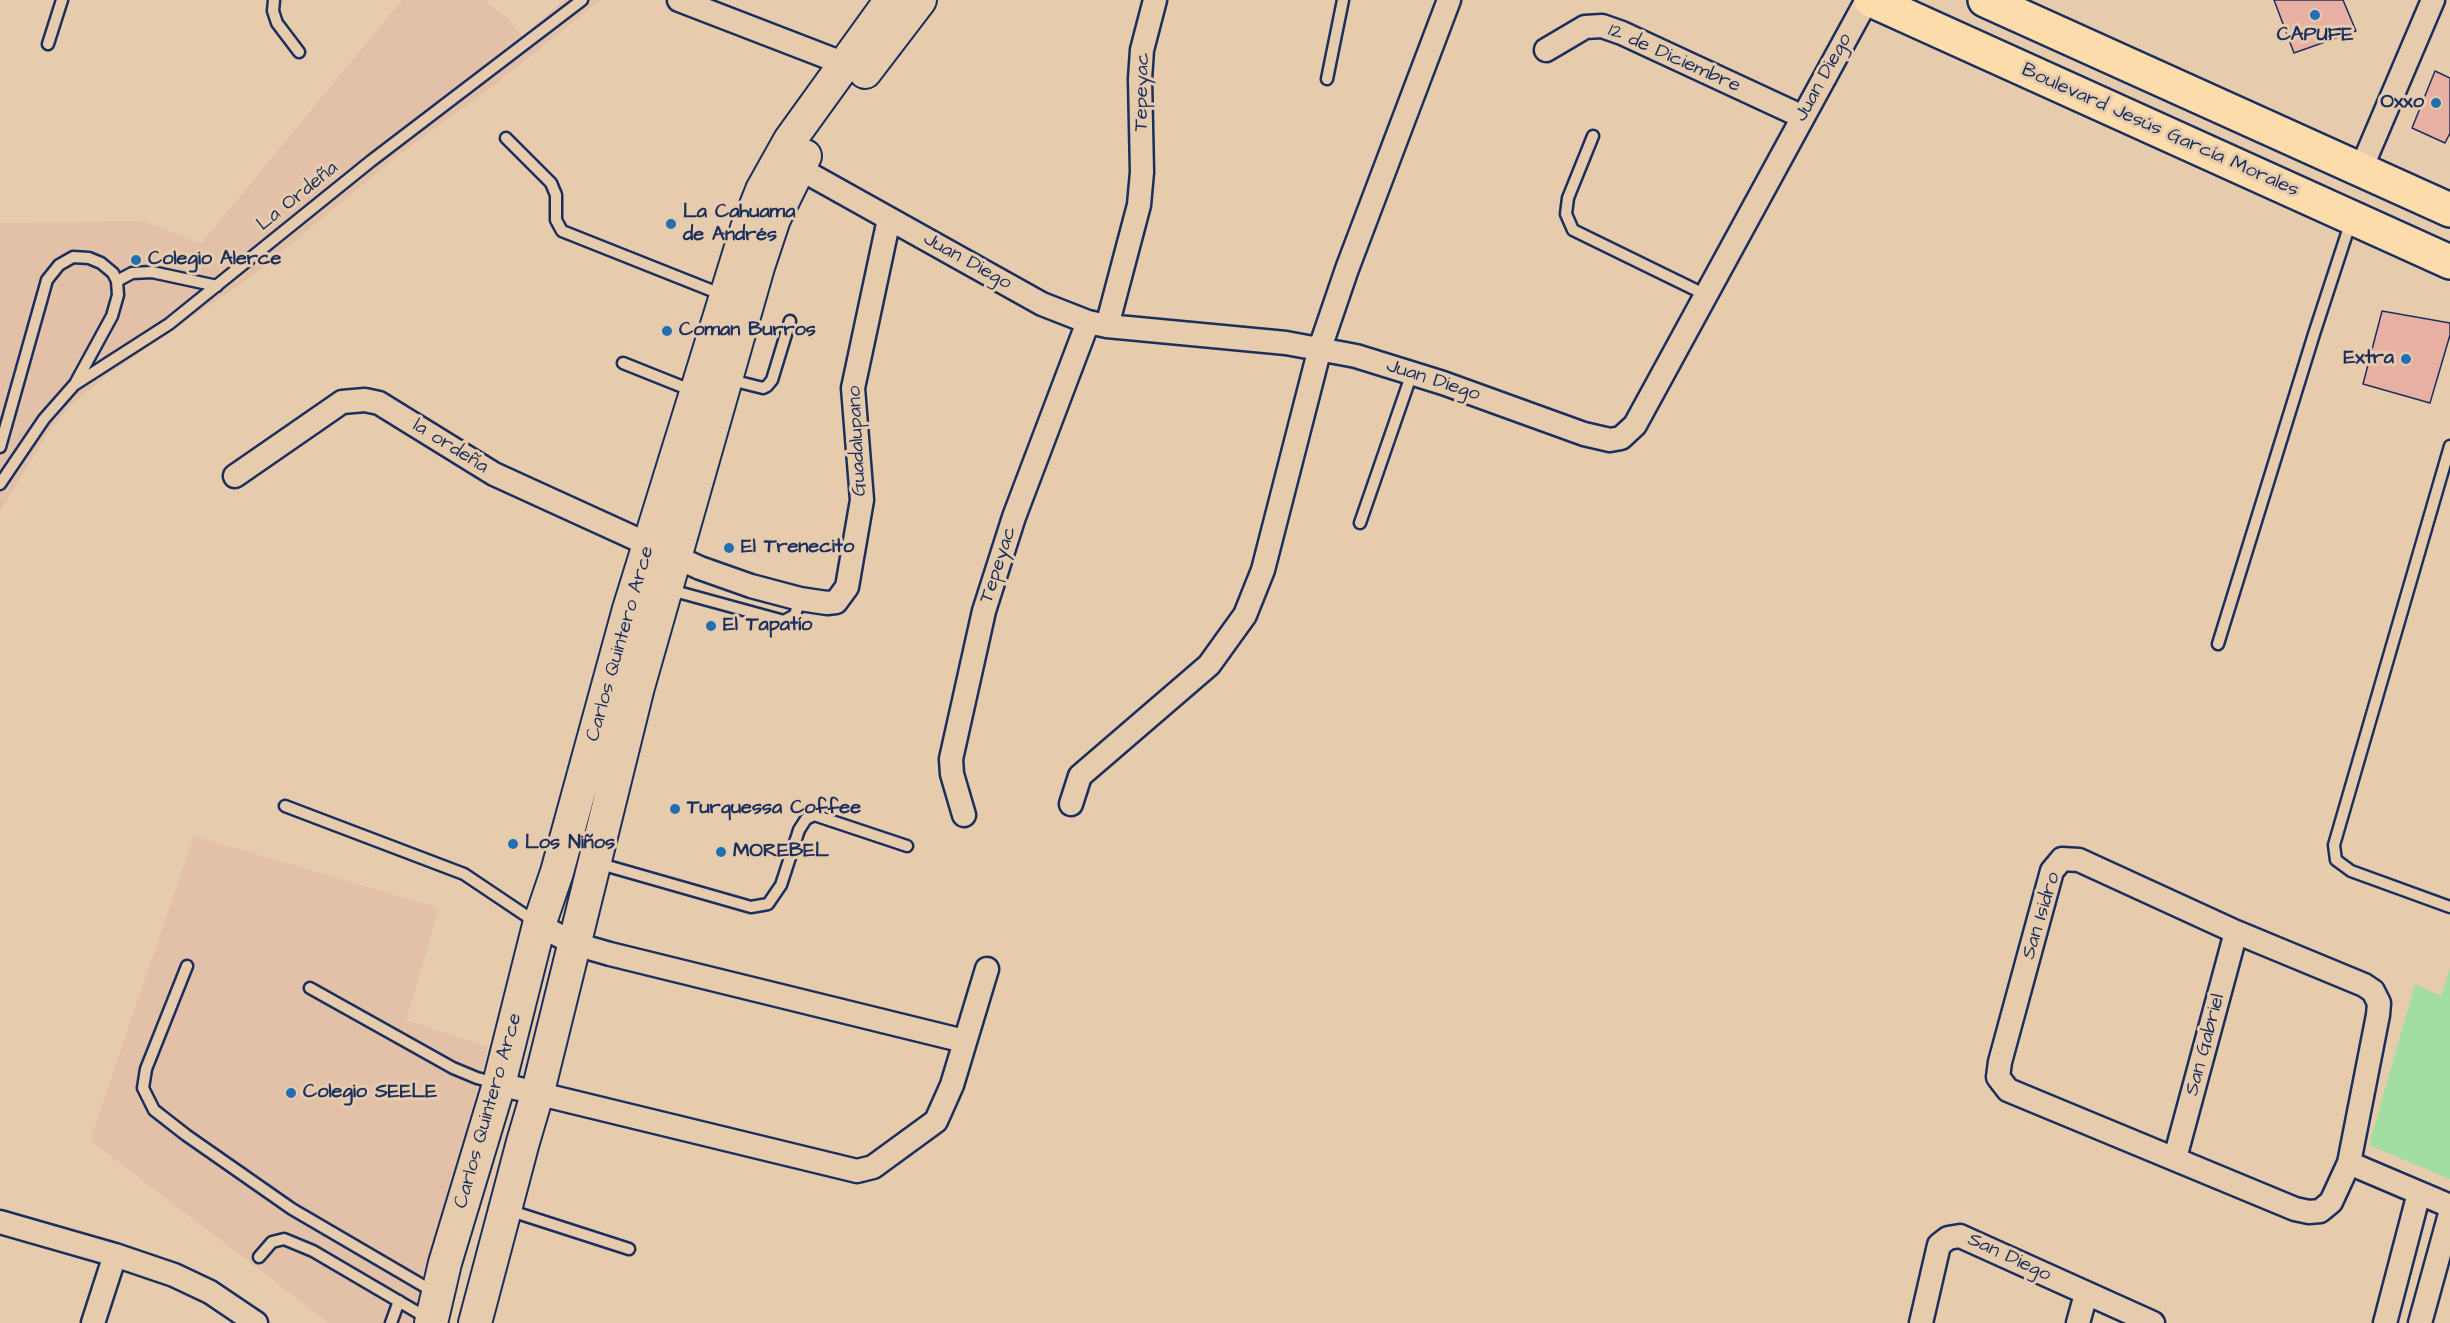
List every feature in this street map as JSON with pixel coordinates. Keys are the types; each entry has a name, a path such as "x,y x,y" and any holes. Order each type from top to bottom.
{"main road":[{"name":"Carlos Quintero Arce","path":"662,551 726,379 789,162 845,64 891,0"},
{"name":"Carlos Quintero Arce","path":"434,1312 500,1084 539,925 653,583 696,392 725,296 759,199 789,162 821,130 920,0"},
{"name":"Boulevard Jesús García Morales","path":"1869,0 2450,262"},
{"path":"1985,0 2450,210"},
{"name":"Carlos Quintero Arce","path":"475,1323 575,944 622,748 653,583"}],"street":[{"path":"679,0 845,64"},
{"name":"Tepeyac","path":"964,815 952,774 951,759 984,611 1014,517 1098,324 1139,205 1142,172 1140,79 1142,50 1155,0"},
{"path":"1071,804 1080,776 1209,665 1245,615 1263,570 1320,348 1347,269 1449,0"},
{"name":"Juan Diego","path":"789,162 1042,304 1098,324 1320,348 1356,356 1412,373 1584,434 1610,440 1621,438 1635,425 1869,0"},
{"path":"2361,170 2433,0"},
{"name":"12 de Diciembre","path":"1546,50 1585,27 1602,26 1622,33 1803,117"},
{"name":"Guadalupano","path":"662,551 751,586 800,599 836,602 847,586 862,500 853,388 889,219"},
{"name":"la ordeña","path":"235,476 342,402 364,400 379,403 494,474 662,551"},
{"name":"San Isidro","path":"2062,859 2079,860 2236,932 2364,985 2373,991 2379,1003 2349,1163 2331,1202 2320,1211 2309,1212 2295,1209 2008,1090 1998,1077 2052,871 2062,859"},
{"path":"539,925 575,944 610,954 964,1041"},
{"name":"San Gabriel","path":"2175,1158 2236,932"},
{"path":"500,1084 538,1091 856,1171 873,1167 936,1121 952,1085 987,969"},
{"path":"2349,1163 2450,1206"},
{"path":"2419,1193 2388,1312 2422,1317 2450,1214"},
{"path":"0,1221 174,1275 201,1288 256,1323"},
{"name":"San Diego","path":"1921,1323 1939,1245 1948,1238 1960,1236 2153,1323"},
{"path":"93,1323 115,1255"},
{"path":"2078,1323 2086,1294"}],"lane":[{"path":"48,44 62,0"},
{"path":"274,0 273,11 277,23 299,52"},
{"name":"La Ordeña","path":"2,481 44,419 74,385 168,324 371,161 582,0"},
{"path":"1327,79 1343,0"},
{"path":"1593,136 1568,198 1566,214 1573,230 1706,295"},
{"path":"506,138 551,183 556,195 556,220 561,231 725,296"},
{"path":"2218,644 2313,334 2352,218"},
{"path":"0,447 47,280 59,265 73,257 89,258 101,263 113,273 117,281 118,295 112,316 74,385"},
{"path":"117,281 132,273 152,272 217,286"},
{"path":"726,379 763,388 767,386 772,380 790,321"},
{"path":"623,363 696,392"},
{"path":"1360,523 1412,373"},
{"path":"2450,446 2334,845 2336,860 2351,872 2450,907"},
{"path":"653,583 784,621 795,615 800,599"},
{"path":"285,806 464,874 539,925"},
{"path":"594,862 751,907 768,904 781,885 799,830 806,819 814,815 907,846"},
{"path":"187,966 146,1069 143,1088 154,1110 434,1312"},
{"path":"310,988 453,1068 500,1084"},
{"path":"505,1209 629,1250"},
{"path":"260,1257 272,1242 284,1239 314,1251 399,1301 434,1312"},
{"path":"391,1323 399,1301"}],"shaded area":[{"name":"Colegio Alerce","path":"402,0 484,0 507,18 522,36 564,0 601,0 489,89 395,158 254,275 109,374 68,408 49,431 0,512 0,223 144,221 201,244"},
{"name":"Colegio SEELE","path":"194,836 439,908 406,1020 488,1047 416,1323 329,1323 90,1140"}],"green space":[{"path":"2450,968 2450,1179 2369,1145 2415,984 2441,996"}],"building":[{"name":"CAPUFE","path":"2274,0 2343,0 2356,31 2294,53"},
{"name":"Oxxo","path":"2435,71 2450,78 2450,133 2445,143 2412,128"},
{"name":"Extra","path":"2382,311 2450,323 2450,335 2430,403 2363,384"}],"place":[{"name":"CAPUFE","path":"2315,15"},
{"name":"Oxxo","path":"2436,103"},
{"name":"La Cahuama de Andrés","path":"671,224"},
{"name":"Colegio Alerce","path":"136,260"},
{"name":"Coman Burros","path":"667,331"},
{"name":"Extra","path":"2406,359"},
{"name":"El Trenecito","path":"729,548"},
{"name":"El Tapatío","path":"711,626"},
{"name":"Turquessa Coffee","path":"675,809"},
{"name":"Los Niños","path":"513,844"},
{"name":"MOREBEL","path":"721,852"},
{"name":"Colegio SEELE","path":"291,1093"}]}
